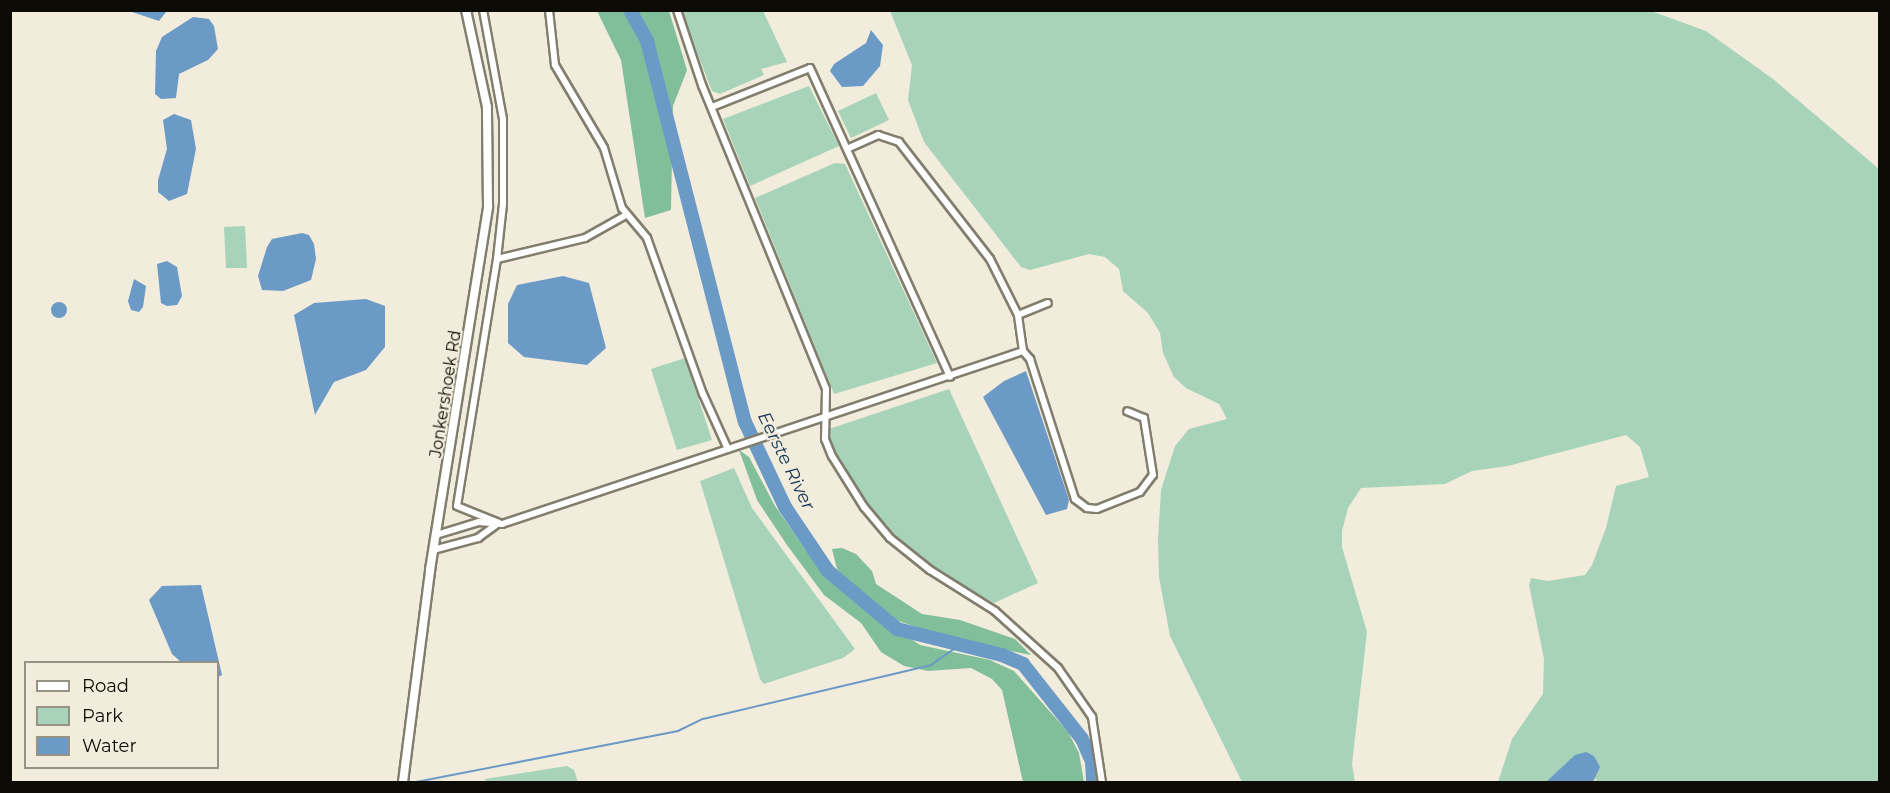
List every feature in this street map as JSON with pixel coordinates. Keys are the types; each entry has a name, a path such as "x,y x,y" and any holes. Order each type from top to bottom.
{"street":[{"name":"Jonkershoek Rd","path":"403,783 433,550 488,207 487,106 466,10"},
{"path":"483,10 503,119 505,156 497,259 457,506 500,524"},
{"path":"549,10 555,65 599,138 626,215 647,238 703,394 728,448"},
{"path":"676,10 712,107 826,389 824,418 829,451 880,528 930,570 995,611 1050,659 1084,701 1099,745 1102,783"},
{"path":"712,107 810,68 849,148 950,377"},
{"path":"849,148 878,135 899,142 990,259 1018,315 1023,351 1030,359 1075,499 1087,508 1097,509 1130,496 1144,489 1152,479 1154,465 1144,418 1127,411"},
{"path":"497,259 585,238 626,215"},
{"path":"1018,315 1048,303"},
{"path":"433,550 478,538 500,524 1023,351"},
{"path":"436,535 479,522 500,524"}],"green space":[{"path":"597,11 669,11 687,70 673,106 671,210 645,218 621,60"},
{"path":"681,11 763,11 787,62 761,69 764,75 720,94 712,91"},
{"path":"890,11 1651,11 1706,31 1773,79 1879,169 1879,782 1593,782 1597,779 1558,772 1546,782 1498,782 1512,739 1543,694 1544,659 1529,585 1531,578 1548,581 1585,575 1592,565 1606,528 1616,486 1649,477 1640,447 1626,435 1508,466 1472,471 1445,484 1361,488 1348,508 1342,531 1342,547 1367,632 1352,764 1355,782 1242,782 1170,636 1159,577 1158,540 1161,490 1175,446 1189,429 1227,419 1219,404 1186,388 1174,377 1163,353 1160,333 1148,313 1123,291 1119,269 1105,257 1089,254 1030,270 1021,267 924,142 908,100 912,65"},
{"path":"809,86 839,146 750,186 723,119"},
{"path":"876,93 889,120 851,138 838,111"},
{"path":"835,163 845,164 937,363 834,394 755,198"},
{"path":"245,226 247,268 226,268 224,227"},
{"path":"685,358 712,440 677,450 651,369"},
{"path":"949,389 1038,583 994,603 940,572 893,535 861,498 827,435 829,429"},
{"path":"739,450 749,457 775,506 805,549 856,603 920,645 990,660 1014,671 1068,732 1079,753 1084,782 1023,782 1002,690 992,679 971,668 928,671 904,666 881,652 861,623 824,595 787,545 757,500"},
{"path":"734,468 752,508 855,649 843,658 764,684 760,679 700,481"},
{"path":"842,548 856,554 872,571 876,584 922,614 960,620 1015,639 1031,655 960,641 895,620 858,593 837,569 832,549"},
{"path":"567,766 574,770 578,782 486,782 485,779"}],"water":[{"path":"165,10 166,12 159,21 129,11"},
{"path":"193,17 209,19 214,26 218,49 208,60 179,74 176,98 161,99 155,94 156,51 162,37"},
{"path":"871,30 883,45 880,66 863,86 842,87 830,71 834,64 866,43"},
{"path":"174,114 191,120 196,149 187,194 169,201 158,192 158,180 167,149 163,120"},
{"path":"302,233 309,235 314,244 316,259 311,280 283,291 262,290 258,276 267,247 272,239"},
{"path":"167,261 177,267 182,296 177,305 167,306 161,303 157,264"},
{"path":"563,276 589,283 606,348 587,365 524,357 508,343 508,304 517,285"},
{"path":"134,279 146,286 143,307 139,312 131,310 128,301"},
{"path":"366,299 385,306 385,347 366,370 334,382 315,415 294,315 314,303"},
{"path":"59,302 65,304 67,310 65,316 59,318 53,316 51,310 53,304"},
{"path":"1026,371 1069,500 1067,509 1046,515 983,397 1004,381"},
{"path":"201,585 219,661 180,661 172,654 149,600 162,586"},
{"path":"1586,752 1594,756 1600,767 1593,782 1546,782 1575,755"}],"waterway":[{"name":"Eerste River","path":"630,10 647,41 745,422 785,507 828,571 897,629 1002,655 1023,664 1082,739 1092,761 1093,782"},
{"path":"416,782 678,731 703,719 931,665 958,646"}]}
